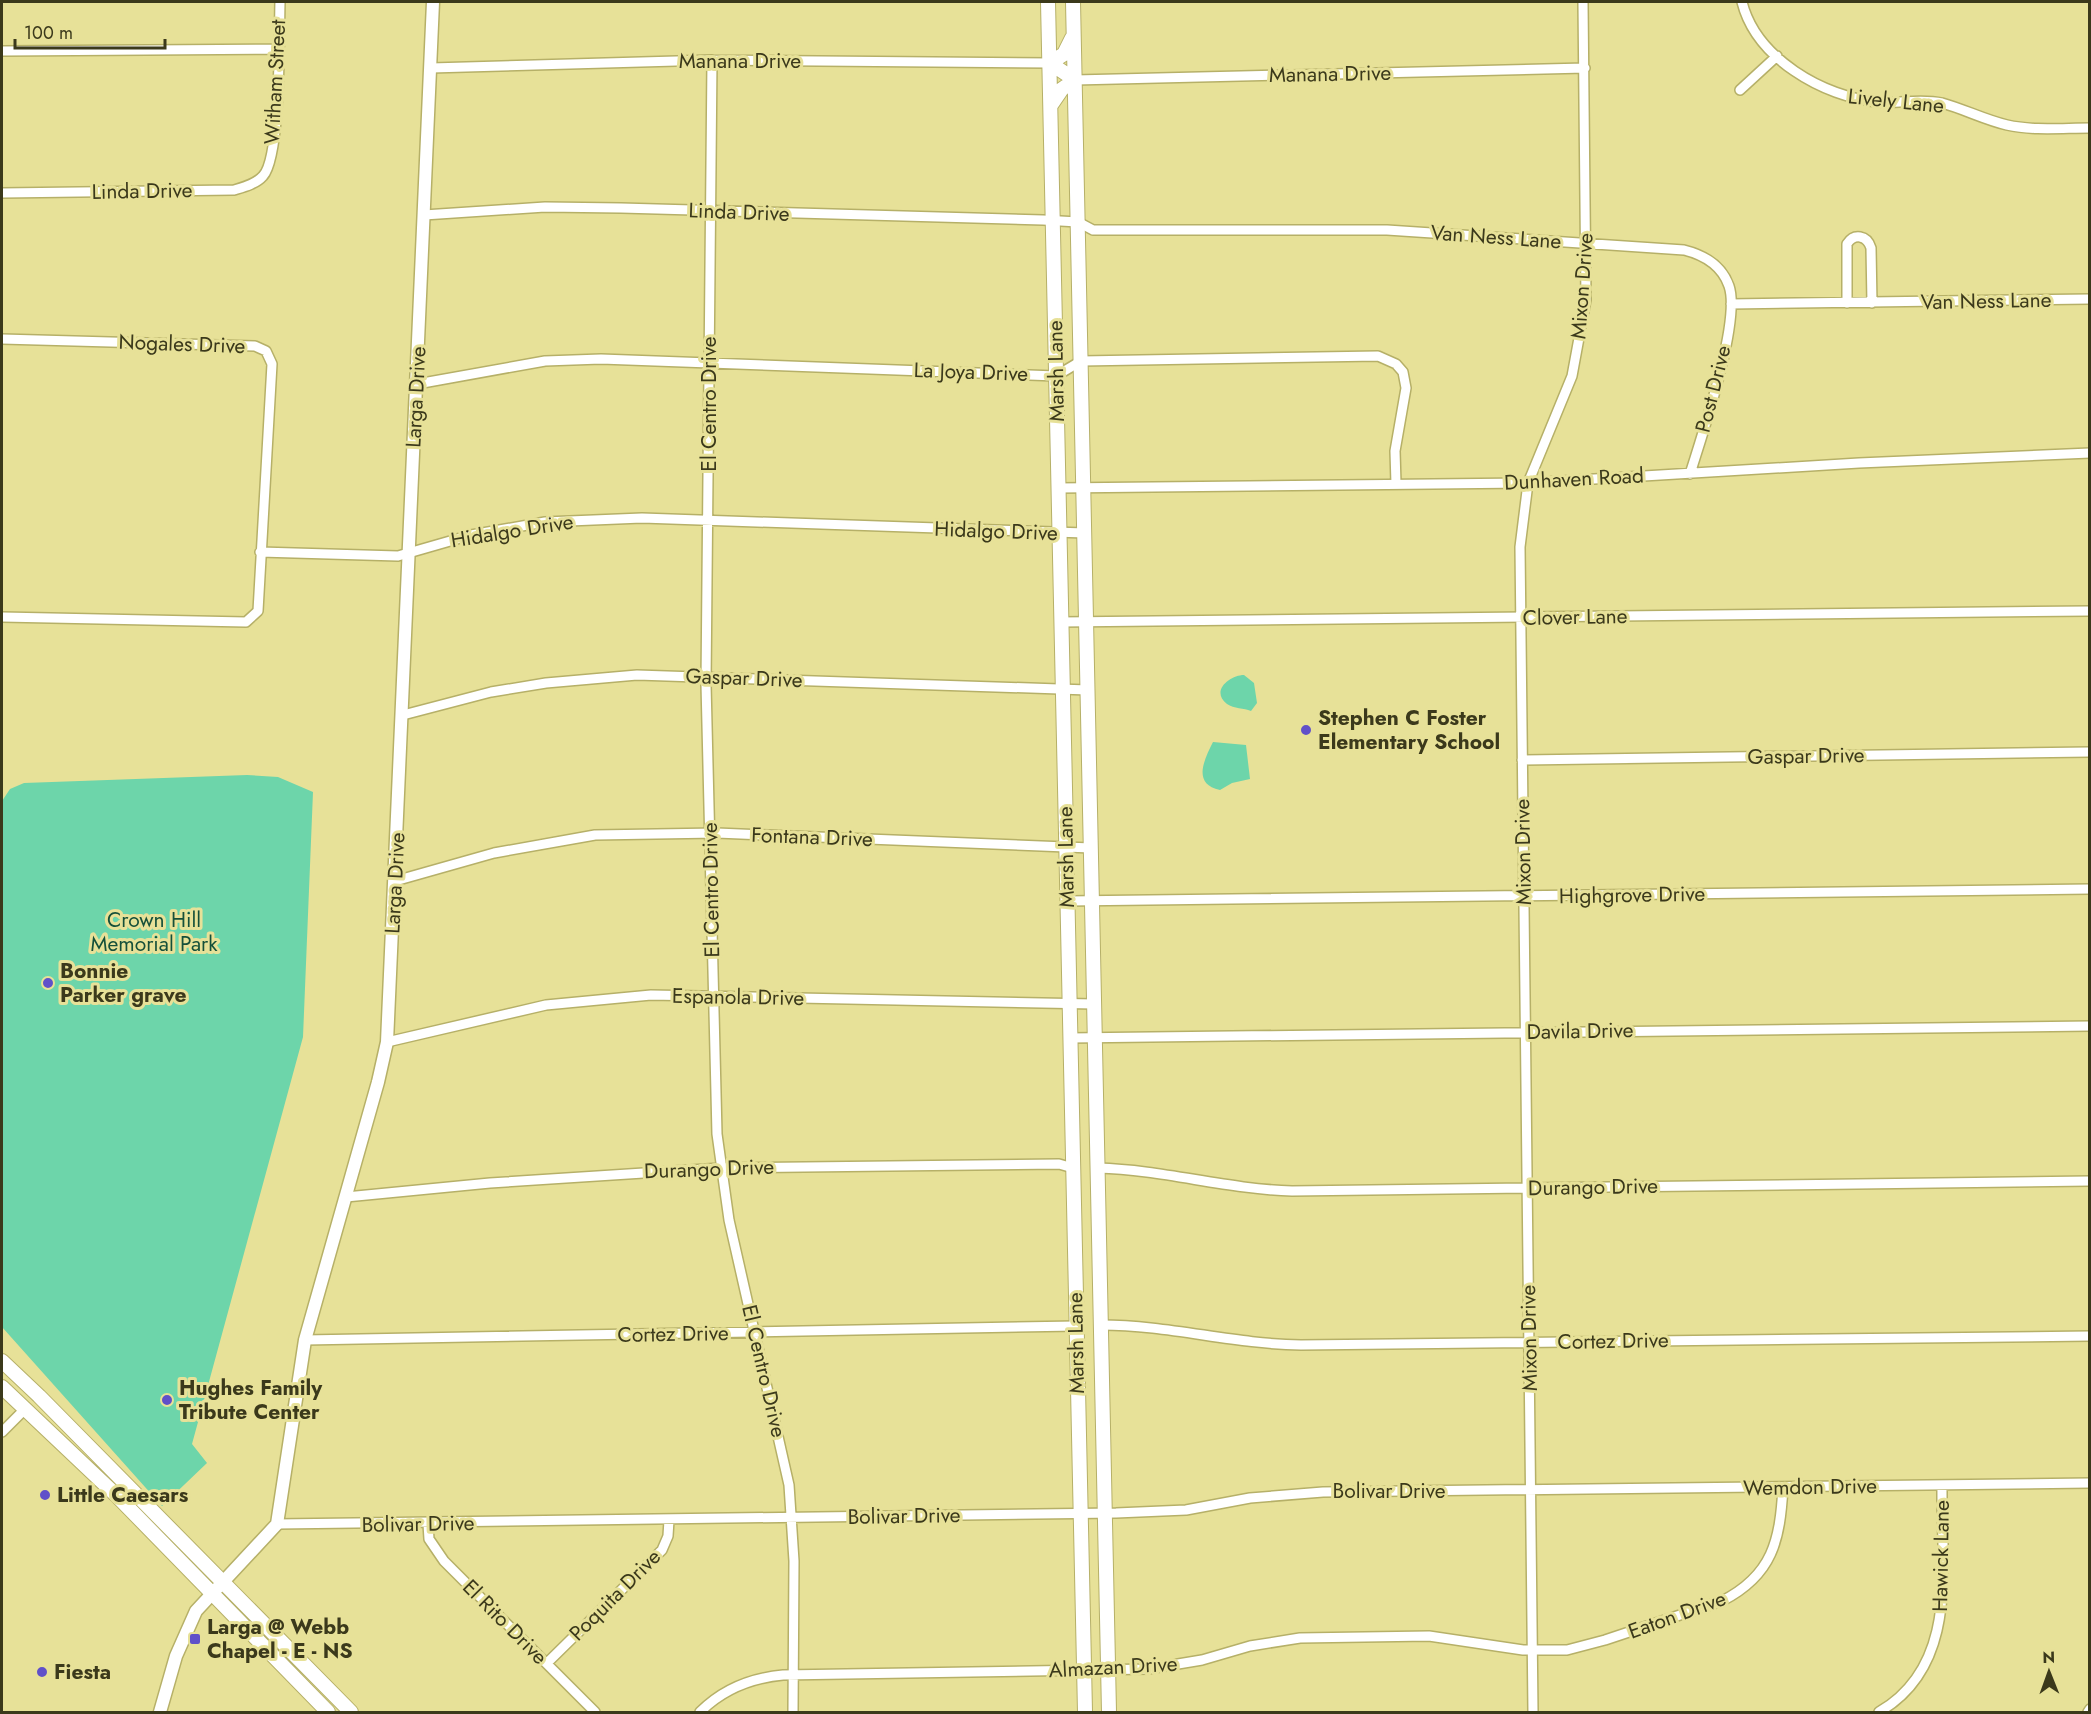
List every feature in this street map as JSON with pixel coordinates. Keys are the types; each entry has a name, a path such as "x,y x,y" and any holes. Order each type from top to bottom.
{"main road":[{"name":"Marsh Lane","path":"1048,2 1085,1713"},
{"name":"Marsh Lane","path":"1073,2 1109,1713"},
{"path":"1051,105 1062,89 1074,80 1050,63 1064,54 1073,36"},
{"path":"1072,1168 1098,1168"},
{"path":"1076,1326 1101,1325"},
{"path":"2,1361 127,1484 351,1713"},
{"path":"2,1387 117,1496 326,1711 336,1697"},
{"path":"26,1408 39,1396"},
{"path":"117,1496 127,1484"}],"street":[{"name":"Witham Street","path":"269,162 275,120 280,2"},
{"name":"Larga Drive","path":"277,1524 305,1340 387,1042 433,2"},
{"name":"Mixon Drive","path":"1533,1713 1520,547 1528,483 1572,376 1586,300 1583,2"},
{"name":"Lively Lane","path":"1742,2 1745,13 1777,56 1801,76 1847,98 1880,103 1918,100 1942,104 2009,125 2035,129 2090,128"},
{"path":"2,51 278,49"},
{"path":"1740,90 1777,56"},
{"name":"Manana Drive","path":"430,68 712,60 1050,63"},
{"name":"El Centro Drive","path":"712,60 706,676 713,996 721,1168 729,1220 779,1433 792,1518 793,1713"},
{"name":"Manana Drive","path":"1074,80 1585,68"},
{"name":"Linda Drive","path":"2,193 234,190 252,184 263,176 269,162"},
{"name":"Linda Drive","path":"424,215 545,207 1053,220"},
{"name":"Van Ness Lane","path":"1053,220 1078,222 1093,230 1387,230 1587,243 1697,253 1722,273 1729,286 1731,304 2090,299"},
{"path":"1847,303 1847,244 1852,238 1860,236 1868,240 1871,248 1872,303"},
{"name":"Post Drive","path":"1690,474 1719,376 1731,304"},
{"name":"Nogales Drive","path":"2,339 255,346 266,351 272,364 260,552"},
{"name":"La Joya Drive","path":"417,384 545,361 601,359 1056,375 1081,361 1378,356 1388,358 1403,372 1406,388 1395,451 1396,484"},
{"name":"Dunhaven Road","path":"1059,488 1528,483 1918,459 2090,453"},
{"name":"Hidalgo Drive","path":"260,552 398,556 471,535 545,522 642,518 1060,534 1085,533"},
{"path":"2,617 246,622 258,611 260,552"},
{"name":"Clover Lane","path":"1062,622 2090,611"},
{"name":"Gaspar Drive","path":"403,715 491,693 546,683 637,675 1088,690"},
{"name":"Gaspar Drive","path":"1522,760 2090,752"},
{"name":"Fontana Drive","path":"395,881 494,853 595,835 710,833 1091,848"},
{"name":"Highgrove Drive","path":"1067,901 2090,889"},
{"name":"Espanola Drive","path":"387,1042 546,1005 651,995 1094,1004"},
{"name":"Davila Drive","path":"1070,1038 2090,1026"},
{"name":"Durango Drive","path":"346,1197 513,1181 721,1168 1059,1164 1072,1168"},
{"name":"Durango Drive","path":"1098,1168 1172,1174 1264,1190 2090,1181"},
{"name":"Cortez Drive","path":"1101,1325 1176,1330 1268,1345 2090,1336"},
{"name":"Cortez Drive","path":"305,1340 1076,1326"},
{"path":"2,1432 26,1408"},
{"name":"Wemdon Drive","path":"1530,1490 2090,1484"},
{"name":"Hawick Lane","path":"1879,1713 1900,1697 1920,1674 1934,1648 1942,1614 1942,1486"},
{"name":"Eaton Drive","path":"1532,1651 1589,1645 1722,1601 1742,1590 1765,1567 1775,1546 1781,1521 1783,1487"},
{"name":"Bolivar Drive","path":"277,1524 428,1524 1080,1514 1186,1510 1250,1498 1323,1492 1530,1490"},
{"name":"Poquita Drive","path":"547,1663 662,1550 668,1536 669,1520"},
{"path":"159,1713 184,1635 196,1611 277,1524"},
{"name":"El Rito Drive","path":"428,1524 429,1539 444,1561 595,1713"},
{"name":"Almazan Drive","path":"700,1713 711,1701 746,1681 762,1677 1083,1671 1173,1666 1250,1646 1300,1638 1430,1636 1532,1651"}],"green space":[{"path":"1244,675 1254,683 1257,703 1251,711 1230,706 1222,699 1221,694 1221,689 1228,681"},
{"path":"1213,742 1246,745 1250,779 1232,783 1220,790 1211,787 1206,782 1203,777 1204,764"},
{"name":"Crown Hill Memorial Park","path":"247,775 278,777 313,792 303,1037 192,1444 207,1463 162,1506 2,1327 2,801 10,789 24,783"}],"place":[{"name":"Stephen C Foster Elementary School","path":"1306,730"},
{"name":"Bonnie Parker grave","path":"48,983"},
{"name":"Hughes Family Tribute Center","path":"167,1400"},
{"name":"Little Caesars","path":"45,1495"},
{"name":"Larga @ Webb Chapel - E - NS","path":"195,1639"},
{"name":"Fiesta","path":"42,1672"}]}
